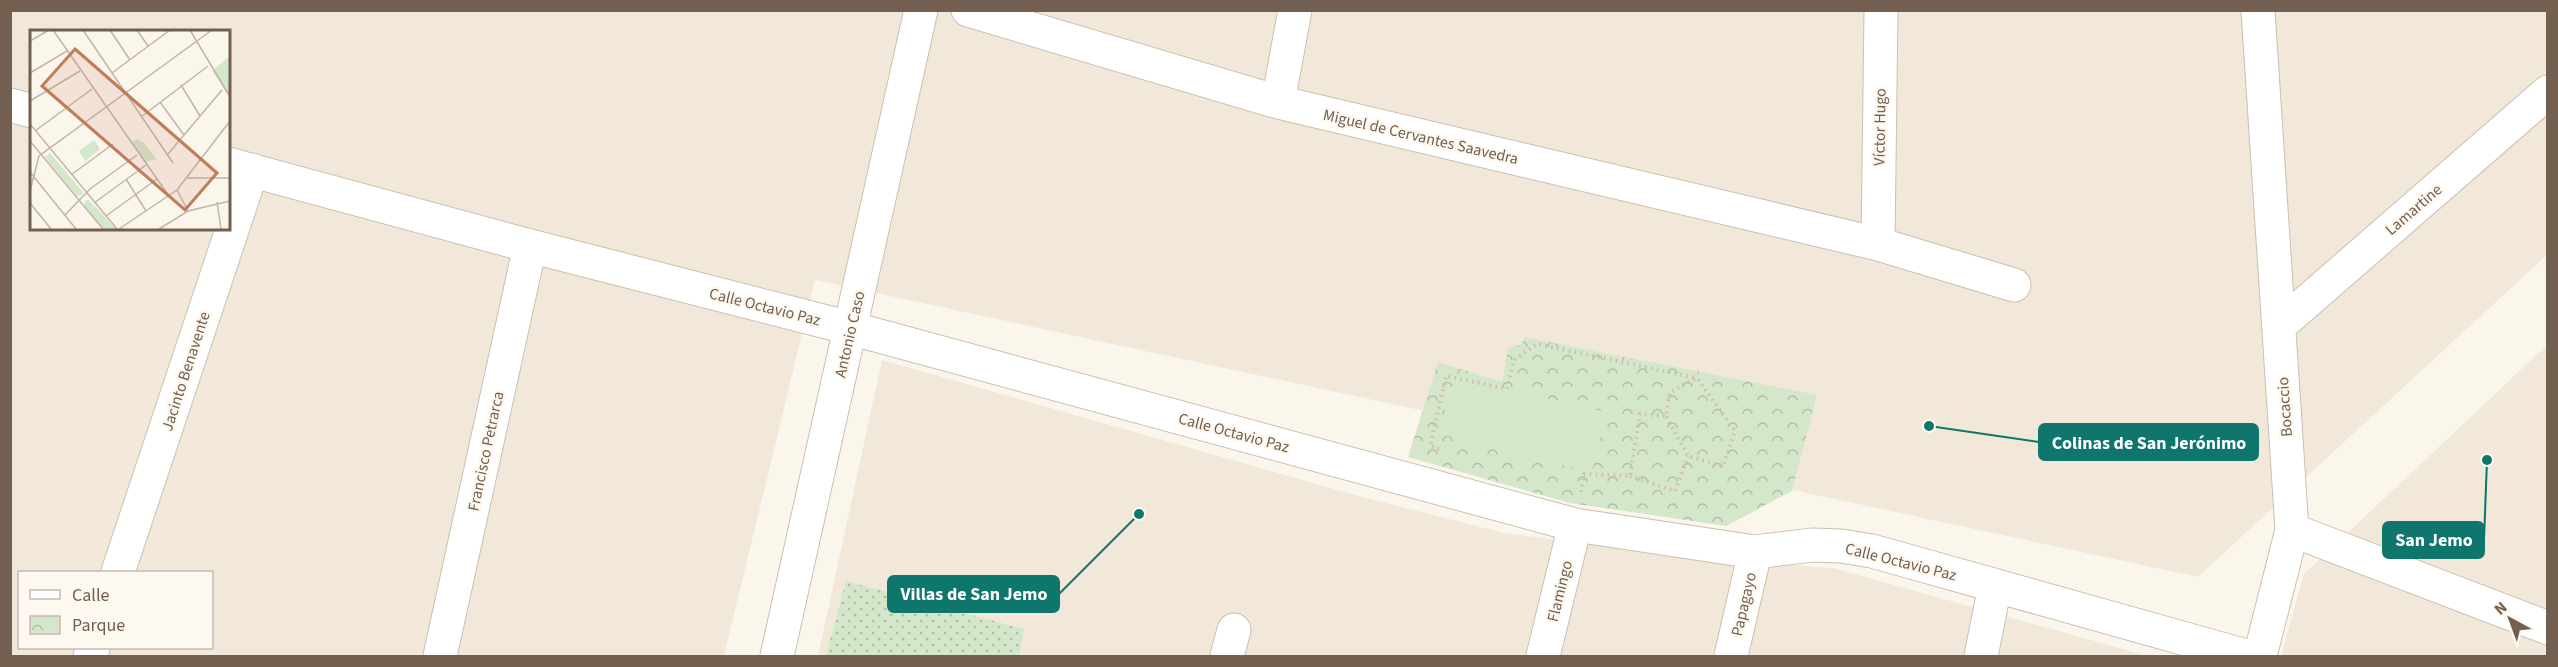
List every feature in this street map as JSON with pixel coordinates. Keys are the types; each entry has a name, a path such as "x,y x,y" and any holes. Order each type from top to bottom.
{"street":[{"name":"Antonio Caso","path":"777,657 921,10"},
{"name":"Miguel de Cervantes Saavedra","path":"968,10 1278,102 1878,244 2014,285"},
{"path":"1278,102 1295,10"},
{"name":"Víctor Hugo","path":"1878,244 1881,10"},
{"name":"Bocaccio","path":"2259,10 2292,530 2260,657"},
{"name":"Lamartine","path":"2279,326 2547,92"},
{"path":"10,105 30,110"},
{"name":"Calle Octavio Paz","path":"240,167 530,246 850,328 1575,525 1755,552 1794,545 1841,546 1872,551 2246,657"},
{"name":"Jacinto Benavente","path":"230,200 240,167"},
{"name":"Jacinto Benavente","path":"119,571 221,230"},
{"name":"Francisco Petrarca","path":"440,657 530,246"},
{"name":"Flamingo","path":"1543,657 1575,525"},
{"path":"2292,530 2547,628"},
{"name":"Papagayo","path":"1731,657 1755,552"},
{"path":"1981,657 1995,586"}],"path":[{"path":"1440,449 1430,446 1446,376 1507,389 1514,360 1537,344 1697,378 1735,431 1723,466 1688,456 1665,416 1670,392 1697,378"},
{"path":"1630,476 1640,414 1665,416"},
{"path":"1575,525 1584,474 1630,476 1675,491 1688,456"},
{"path":"1570,488 1581,491"}],"shaded area":[{"path":"10,11 2547,11 2547,255 2198,577 815,280 724,656 11,656"},
{"path":"2547,345 2547,656 2281,656 2304,574"},
{"path":"882,360 1355,495 1504,533 1681,557 1833,568 2148,656 818,656"}],"green space":[{"path":"1524,337 1817,395 1792,491 1726,526 1570,503 1408,457 1438,362 1502,382 1508,348 1522,344"},
{"path":"1455,377 1606,412 1592,472 1438,434"},
{"path":"846,581 1024,629 1019,656 826,656"}],"place":[{"name":"Colinas de San Jerónimo","path":"1929,426"},
{"name":"San Jemo","path":"2487,460"},
{"name":"Villas de San Jemo","path":"1139,514"}]}
